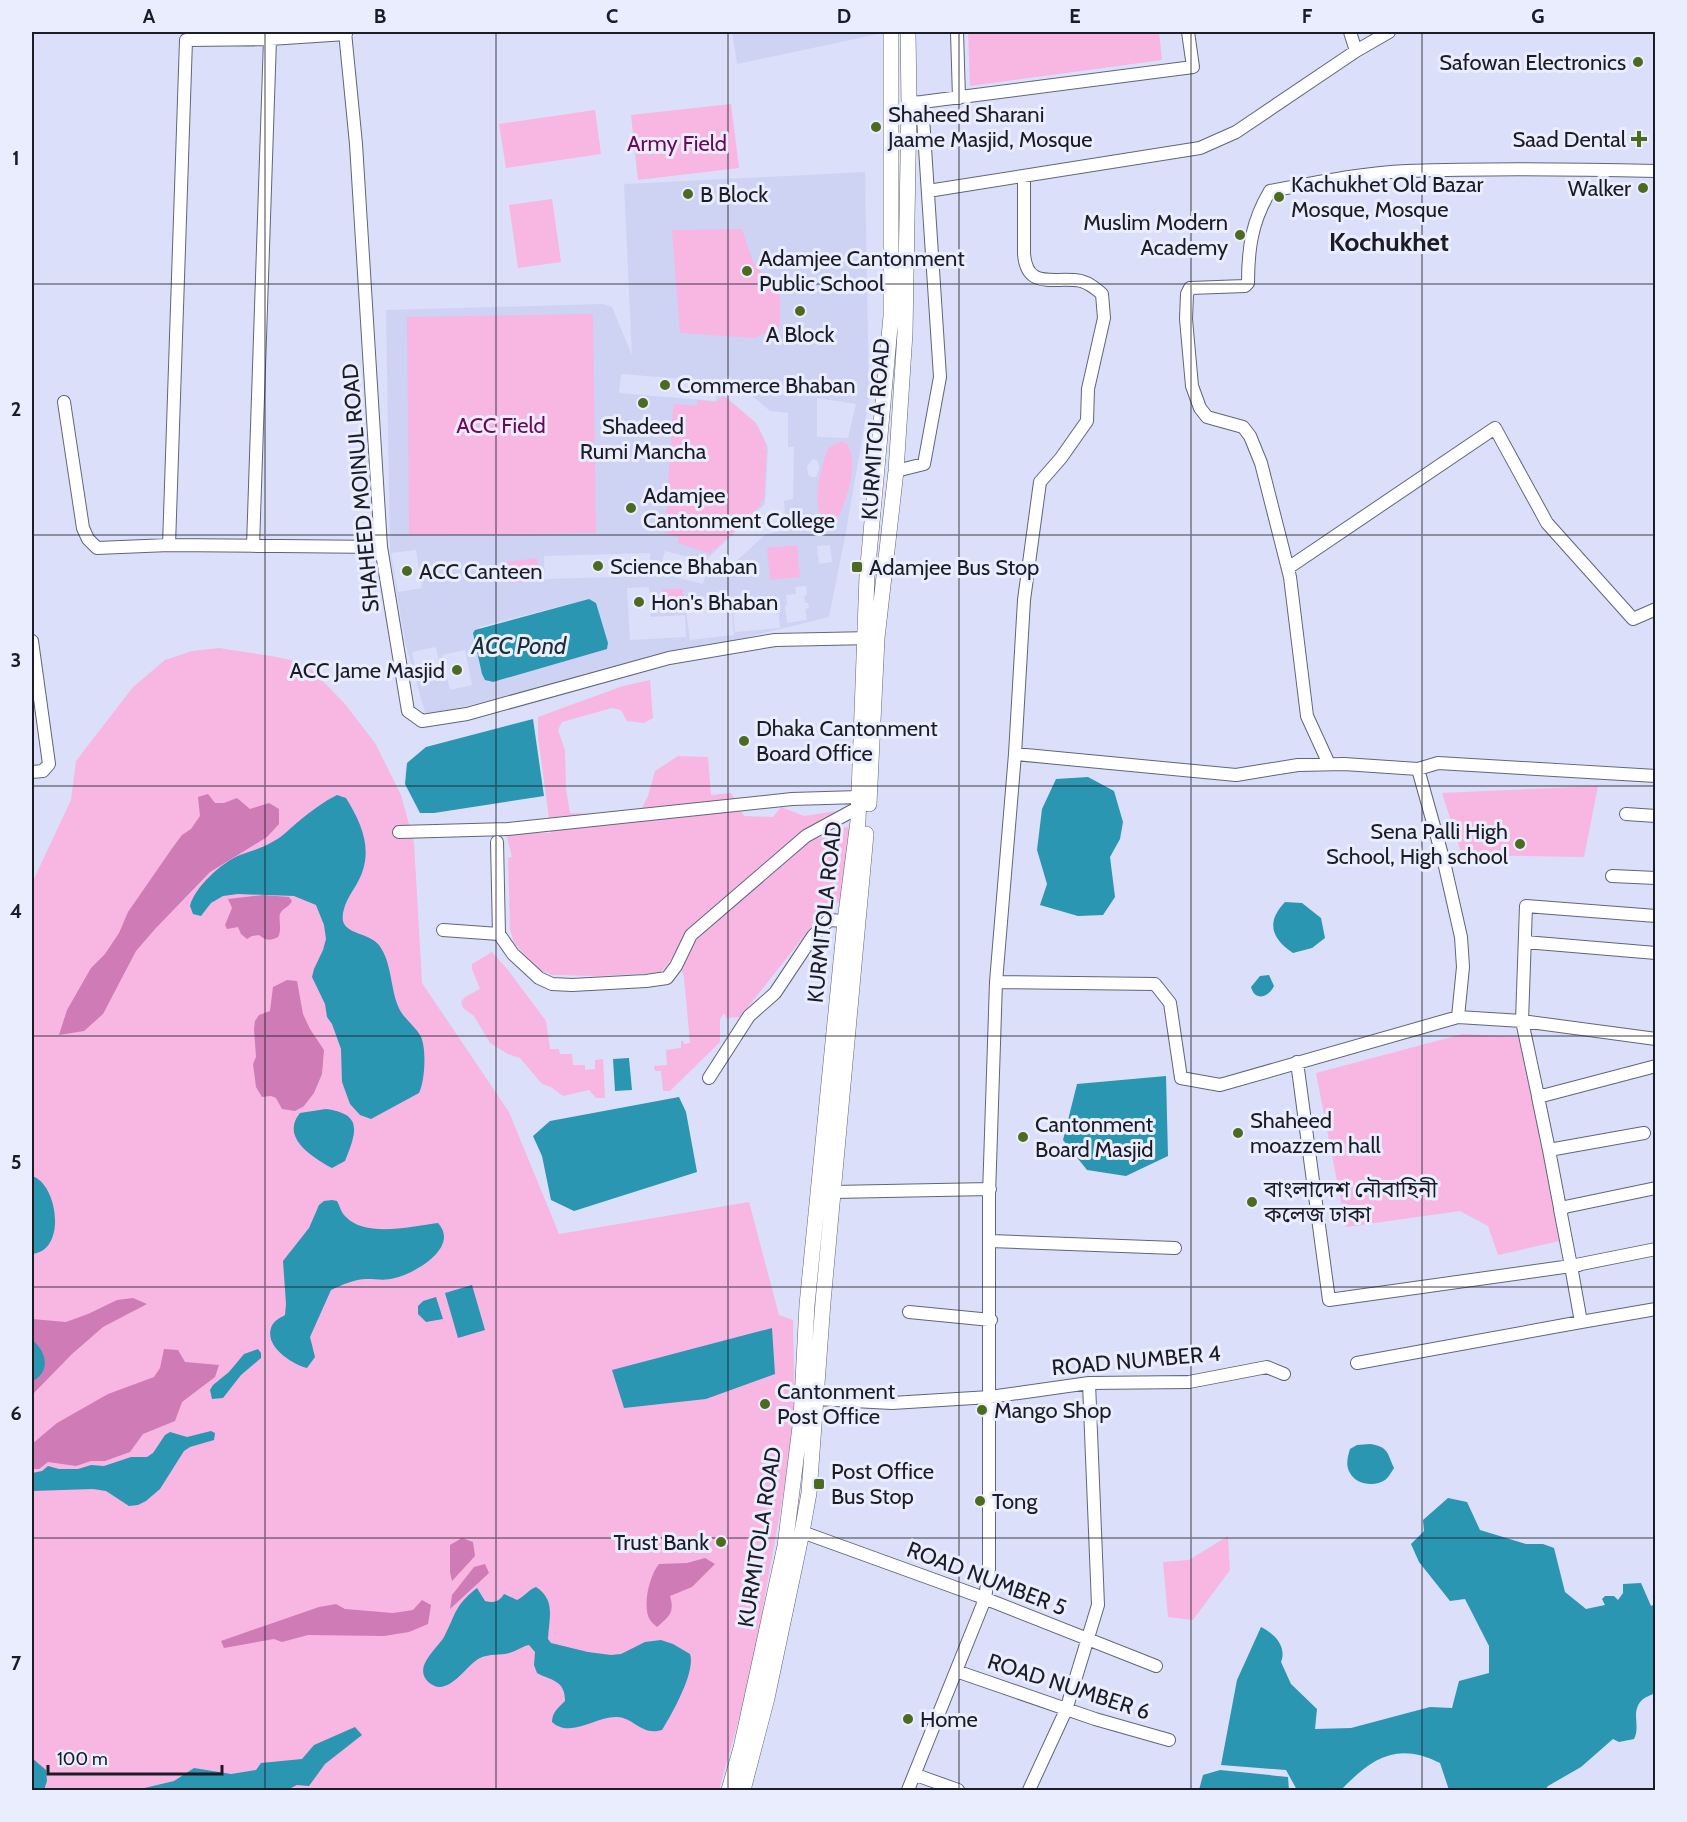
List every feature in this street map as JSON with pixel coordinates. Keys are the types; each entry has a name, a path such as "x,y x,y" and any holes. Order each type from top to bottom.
{"main road":[{"name":"KURMITOLA ROAD","path":"871,638 867,576 891,316 891,32"},
{"name":"KURMITOLA ROAD","path":"743,1791 766,1698 809,1493 862,802 871,638 896,471 916,103 908,32"},
{"name":"KURMITOLA ROAD","path":"729,1791 741,1748 785,1545 801,1419 807,1305 851,924"}],"street":[{"path":"957,32 959,98"},
{"path":"896,471 924,464 940,377 928,191 916,103 1193,67 1188,32"},
{"path":"1350,32 1356,51"},
{"path":"928,191 1200,148 1236,132 1356,51 1389,32"},
{"name":"SHAHEED MOINUL ROAD","path":"345,33 356,144 381,547 406,705 413,717 422,720 467,714 669,658 776,640 871,638"},
{"path":"169,545 186,40 270,39 345,33"},
{"path":"253,546 270,39"},
{"path":"1329,764 1307,716 1288,568 1261,463 1250,436 1243,427 1207,417 1200,408 1192,386 1186,319 1187,294 1190,288 1245,286 1248,283 1248,249 1259,208 1270,191 1371,174 1406,171 1480,171 1514,168 1656,171"},
{"path":"908,1791 985,1599 989,1569 990,1189 996,982 1015,754 1024,600 1040,482 1061,458 1087,421 1088,389 1104,318 1102,294 1091,285 1082,282 1035,278 1029,273 1025,265 1024,254 1024,176"},
{"path":"64,402 83,528 88,539 97,548 169,545 381,547"},
{"path":"1288,568 1495,428 1547,523 1563,541 1633,619 1656,609"},
{"path":"32,641 48,764 47,769 38,772"},
{"path":"1015,754 1236,775 1298,765 1329,764 1418,769 1438,763 1656,776"},
{"path":"1418,769 1449,880 1461,937 1463,967 1458,1017"},
{"path":"399,832 508,829 792,799 862,802"},
{"path":"497,842 500,934 513,954 539,978 552,984 619,983 667,978 676,966 691,935 806,836 862,802"},
{"path":"1626,814 1656,816"},
{"path":"1612,876 1656,878"},
{"path":"1581,1086 1538,1096 1522,1021 1526,906 1656,916"},
{"path":"709,1078 749,1016 775,993 813,936 829,920 851,924"},
{"path":"443,930 500,934"},
{"path":"1525,942 1656,953"},
{"path":"996,982 1155,984 1170,1003 1181,1078 1220,1085 1458,1017 1522,1021 1656,1039"},
{"path":"1297,1062 1329,1300 1571,1266 1656,1249"},
{"path":"1629,1073 1538,1097 1549,1150 1644,1132"},
{"path":"1623,1136 1549,1150 1560,1208 1656,1188"},
{"path":"1571,1266 1560,1209 1656,1188"},
{"path":"833,1192 990,1189"},
{"path":"990,1241 1175,1248"},
{"path":"1581,1322 1571,1266 1656,1249"},
{"path":"1357,1363 1656,1309"},
{"path":"909,1312 991,1320"},
{"name":"ROAD NUMBER 4","path":"816,1399 892,1403 990,1398 1089,1383 1189,1382 1267,1367 1284,1374"},
{"path":"1029,1791 1066,1710 1098,1605 1089,1383"},
{"name":"ROAD NUMBER 5","path":"802,1532 985,1599 1156,1666"},
{"name":"ROAD NUMBER 6","path":"956,1671 1066,1710 1169,1740"},
{"path":"916,1775 958,1791"}],"shaded area":[{"path":"732,32 878,32 878,34 737,64"},
{"path":"865,172 869,399 829,617 426,716 405,642 390,553 386,310 603,304 612,307 632,355 624,184","holes":["621,374 710,381 709,388 717,389 716,401 619,393","728,375 770,411 788,413 788,447 794,447 793,499 784,501 786,530 766,534 721,575 707,559 765,504 768,447 757,424 717,389","754,380 792,387 791,396 753,389","817,398 856,404 848,438 817,437","695,422 759,503 668,534","841,441 847,443 850,449 851,475 844,505 821,472 828,448","813,459 818,461 819,469 816,477 808,474 807,466","759,503 761,505 715,550 713,548","830,545 832,562 819,564 817,546","416,550 422,588 398,592 391,553","665,551 709,562 703,584 659,573","650,553 651,576 545,579 544,556","806,586 807,595 804,596 809,608 805,609 807,620 787,623 785,606 787,605 786,595 796,594 795,587","649,587 651,617 685,615 686,637 630,640 627,588","589,599 608,646 606,649 488,682 479,627","710,599 711,606 731,604 734,635 690,640 685,603","778,606 780,628 735,632 733,610","436,647 441,672 417,676 412,652","465,650 472,685 450,690 442,655"]},
{"path":"208,794 215,803 224,803 237,798 250,809 269,803 279,809 279,824 267,837 210,872 155,929 136,951 103,1014 84,1031 59,1035 67,1010 91,968 105,954 119,933 128,912 173,847 200,816 198,797"},
{"path":"263,895 289,897 292,901 280,914 278,937 269,940 259,935 247,939 238,927 227,929 225,925 232,908 228,899"},
{"path":"287,980 297,981 303,1014 324,1050 322,1074 314,1093 304,1106 295,1111 282,1109 276,1098 262,1097 256,1087 253,1064 256,1057 255,1021 259,1015 270,1011 273,987"},
{"path":"133,1298 147,1304 103,1327 72,1354 32,1395 32,1319 66,1322 117,1300"},
{"path":"164,1349 178,1350 185,1362 219,1365 215,1377 182,1402 175,1421 143,1434 130,1452 105,1461 91,1461 76,1466 48,1462 39,1469 32,1469 32,1444 57,1423 108,1394 154,1377 160,1368"},
{"path":"462,1538 473,1542 475,1556 452,1581 450,1545"},
{"path":"705,1558 715,1564 692,1587 670,1596 672,1606 670,1614 657,1627 651,1621 647,1607 648,1592 655,1569 659,1564 687,1563"},
{"path":"485,1564 489,1573 450,1609 452,1595 474,1567"},
{"path":"422,1600 431,1605 428,1624 409,1632 384,1636 308,1635 282,1642 274,1639 224,1648 221,1641 319,1607 336,1604 345,1609 393,1613 413,1610"}],"green space":[{"path":"968,32 1159,32 1162,60 970,86"},
{"name":"Army Field","path":"731,104 739,168 638,180 631,115"},
{"name":"Army Field","path":"595,110 601,154 506,168 499,124"},
{"path":"552,199 561,262 518,268 509,205"},
{"path":"742,229 753,262 780,295 780,326 756,338 680,333 672,230"},
{"name":"ACC Field","path":"593,314 596,533 409,535 407,317"},
{"path":"724,396 756,423 754,426 757,425 767,446 763,449 767,449 764,501 760,501 761,505 715,550 712,549 711,554 678,543 679,538 665,533 672,419 674,404 697,406 698,400 715,402"},
{"path":"841,441 847,443 852,460 849,489 839,516 823,519 819,512 817,495 820,474 828,448"},
{"path":"797,545 800,577 770,580 767,548"},
{"path":"537,558 540,580 510,583 507,562"},
{"path":"663,589 683,589 684,611 664,611"},
{"path":"219,648 291,660 310,668 345,704 375,743 401,795 414,842 422,983 509,1112 559,1234 749,1202 779,1315 793,1320 795,1427 751,1675 719,1790 32,1790 32,883 71,800 76,761 133,687 165,660 192,651"},
{"path":"650,680 653,718 644,723 627,721 621,710 612,708 562,722 558,730 565,750 566,789 570,813 614,815 640,812 648,796 655,771 678,756 708,757 711,795 731,793 744,816 773,817 781,807 804,816 843,810 790,841 790,845 796,848 836,830 854,825 842,898 812,926 740,1017 726,1018 724,1013 720,1019 720,1042 670,1091 663,1091 661,1071 655,1071 654,1066 667,1065 666,1050 681,1048 681,1041 684,1044 690,1043 684,977 680,966 692,945 703,932 701,917 660,973 598,976 552,975 538,969 514,943 510,929 508,858 512,857 507,837 513,833 551,833 538,737 538,717 623,686"},
{"path":"1598,786 1584,857 1462,855 1442,793"},
{"path":"492,952 546,1021 550,1049 559,1049 560,1054 572,1054 573,1065 585,1065 585,1070 595,1069 595,1060 603,1059 605,1098 596,1098 589,1090 563,1096 551,1087 542,1084 520,1058 490,1043 474,1016 463,1008 461,1002 465,997 480,989 472,964"},
{"path":"1463,1034 1520,1037 1564,1240 1498,1255 1488,1226 1460,1211 1346,1227 1316,1073"},
{"path":"1228,1536 1230,1570 1193,1620 1168,1617 1163,1562 1189,1560"}],"water":[{"name":"ACC Pond","path":"589,599 596,603 608,643 607,649 493,682 485,680 473,633 475,630"},
{"path":"533,719 544,796 434,813 420,813 405,784 407,763 426,747"},
{"path":"1088,777 1114,791 1123,822 1120,839 1110,857 1115,897 1103,915 1078,916 1040,905 1047,884 1037,850 1042,809 1056,779"},
{"path":"337,795 346,798 358,820 366,852 361,875 344,908 343,921 348,929 370,938 379,945 389,967 398,1006 420,1035 424,1047 424,1073 419,1093 371,1119 360,1115 350,1104 342,1082 341,1049 327,1017 325,1004 312,977 326,939 324,925 316,905 294,896 238,894 223,896 211,903 201,916 193,914 190,906 197,891 225,863 278,839 313,810"},
{"path":"1285,902 1302,903 1321,918 1325,938 1312,948 1293,953 1280,942 1273,923"},
{"path":"1269,975 1274,986 1272,990 1266,995 1256,995 1251,987 1260,976"},
{"path":"629,1058 632,1090 615,1091 613,1059"},
{"path":"1166,1076 1168,1156 1126,1176 1087,1170 1063,1140 1077,1084"},
{"path":"679,1097 686,1112 697,1172 574,1211 551,1200 542,1156 533,1136 550,1121"},
{"path":"326,1109 347,1115 354,1126 352,1142 345,1161 332,1168 301,1145 294,1130 300,1113"},
{"path":"32,1176 41,1181 48,1191 55,1216 51,1241 43,1250 32,1254"},
{"path":"324,1201 337,1201 346,1217 365,1227 390,1229 438,1223 443,1232 444,1241 433,1258 414,1271 395,1278 357,1280 331,1290 310,1337 315,1357 307,1368 281,1354 272,1342 271,1328 285,1315 283,1261 309,1228 319,1205"},
{"path":"472,1285 485,1330 458,1338 445,1293"},
{"path":"436,1297 443,1319 426,1322 418,1314 418,1306 423,1301"},
{"path":"772,1328 775,1374 706,1399 624,1408 612,1370"},
{"path":"32,1340 41,1350 45,1362 42,1373 32,1381"},
{"path":"258,1349 261,1358 241,1375 223,1398 212,1399 210,1390 213,1385 229,1372 244,1354"},
{"path":"211,1431 215,1433 214,1440 184,1451 160,1489 138,1505 129,1506 106,1491 93,1489 32,1491 32,1473 42,1471 48,1466 59,1469 78,1469 91,1465 104,1466 131,1457 147,1457 170,1432 187,1437"},
{"path":"1370,1444 1384,1449 1394,1468 1385,1480 1376,1484 1366,1484 1357,1480 1348,1470 1347,1464 1350,1449 1357,1445"},
{"path":"1448,1498 1467,1502 1480,1530 1526,1544 1543,1544 1554,1548 1565,1592 1586,1609 1605,1605 1602,1599 1605,1596 1614,1596 1618,1600 1623,1593 1623,1584 1641,1583 1651,1606 1655,1604 1656,1693 1642,1700 1638,1705 1637,1729 1634,1739 1619,1742 1613,1739 1581,1767 1545,1790 1449,1790 1440,1763 1410,1754 1397,1754 1374,1762 1341,1790 1297,1790 1286,1770 1221,1765 1237,1680 1261,1627 1271,1633 1281,1646 1281,1662 1291,1684 1317,1709 1315,1729 1351,1728 1430,1707 1452,1708 1459,1681 1489,1673 1489,1646 1465,1599 1450,1601 1419,1562 1411,1544 1424,1531 1423,1520"},
{"path":"536,1587 549,1604 548,1639 551,1643 611,1655 621,1654 645,1642 661,1640 690,1654 690,1671 677,1703 662,1730 649,1731 629,1720 617,1717 575,1728 559,1727 552,1722 552,1718 565,1701 563,1689 557,1682 537,1673 534,1665 535,1652 529,1645 508,1653 480,1658 458,1678 445,1686 438,1687 425,1678 423,1672 427,1659 444,1637 460,1605 469,1594 477,1588 485,1601 496,1601 504,1594 517,1600"},
{"path":"355,1727 362,1735 325,1764 309,1786 297,1785 287,1790 136,1790 174,1781 194,1768 231,1774 256,1770 261,1763 302,1759 314,1745"},
{"path":"32,1758 46,1770 47,1781 44,1790 32,1790"},
{"path":"1220,1770 1288,1777 1289,1790 1199,1790 1203,1775"}],"place":[{"name":"Safowan Electronics","path":"1638,62"},
{"name":"Shaheed Sharani Jaame Masjid, Mosque","path":"876,127"},
{"name":"Saad Dental","path":"1639,139"},
{"name":"Walker","path":"1643,188"},
{"name":"B Block","path":"688,194"},
{"name":"Kachukhet Old Bazar Mosque, Mosque","path":"1279,197"},
{"name":"Muslim Modern Academy","path":"1240,235"},
{"name":"Adamjee Cantonment Public School","path":"747,271"},
{"name":"A Block","path":"800,311"},
{"name":"Commerce Bhaban","path":"665,385"},
{"name":"Shadeed Rumi Mancha","path":"643,403"},
{"name":"Adamjee Cantonment College","path":"631,508"},
{"name":"Science Bhaban","path":"598,566"},
{"name":"Adamjee Bus Stop","path":"857,567"},
{"name":"ACC Canteen","path":"407,571"},
{"name":"Hon's Bhaban","path":"639,602"},
{"name":"ACC Jame Masjid","path":"457,670"},
{"name":"Dhaka Cantonment Board Office","path":"744,741"},
{"name":"Sena Palli High School, High school","path":"1520,844"},
{"name":"Shaheed moazzem hall","path":"1238,1133"},
{"name":"Cantonment Board Masjid","path":"1023,1137"},
{"name":"বাংলাদেশ নৌবাহিনী কলেজ ঢাকা","path":"1252,1202"},
{"name":"Cantonment Post Office","path":"765,1404"},
{"name":"Mango Shop","path":"982,1410"},
{"name":"Post Office Bus Stop","path":"819,1484"},
{"name":"Tong","path":"980,1501"},
{"name":"Trust Bank","path":"721,1542"},
{"name":"Home","path":"908,1719"}],"district":[{"name":"Kochukhet","path":"1389,242"}]}
